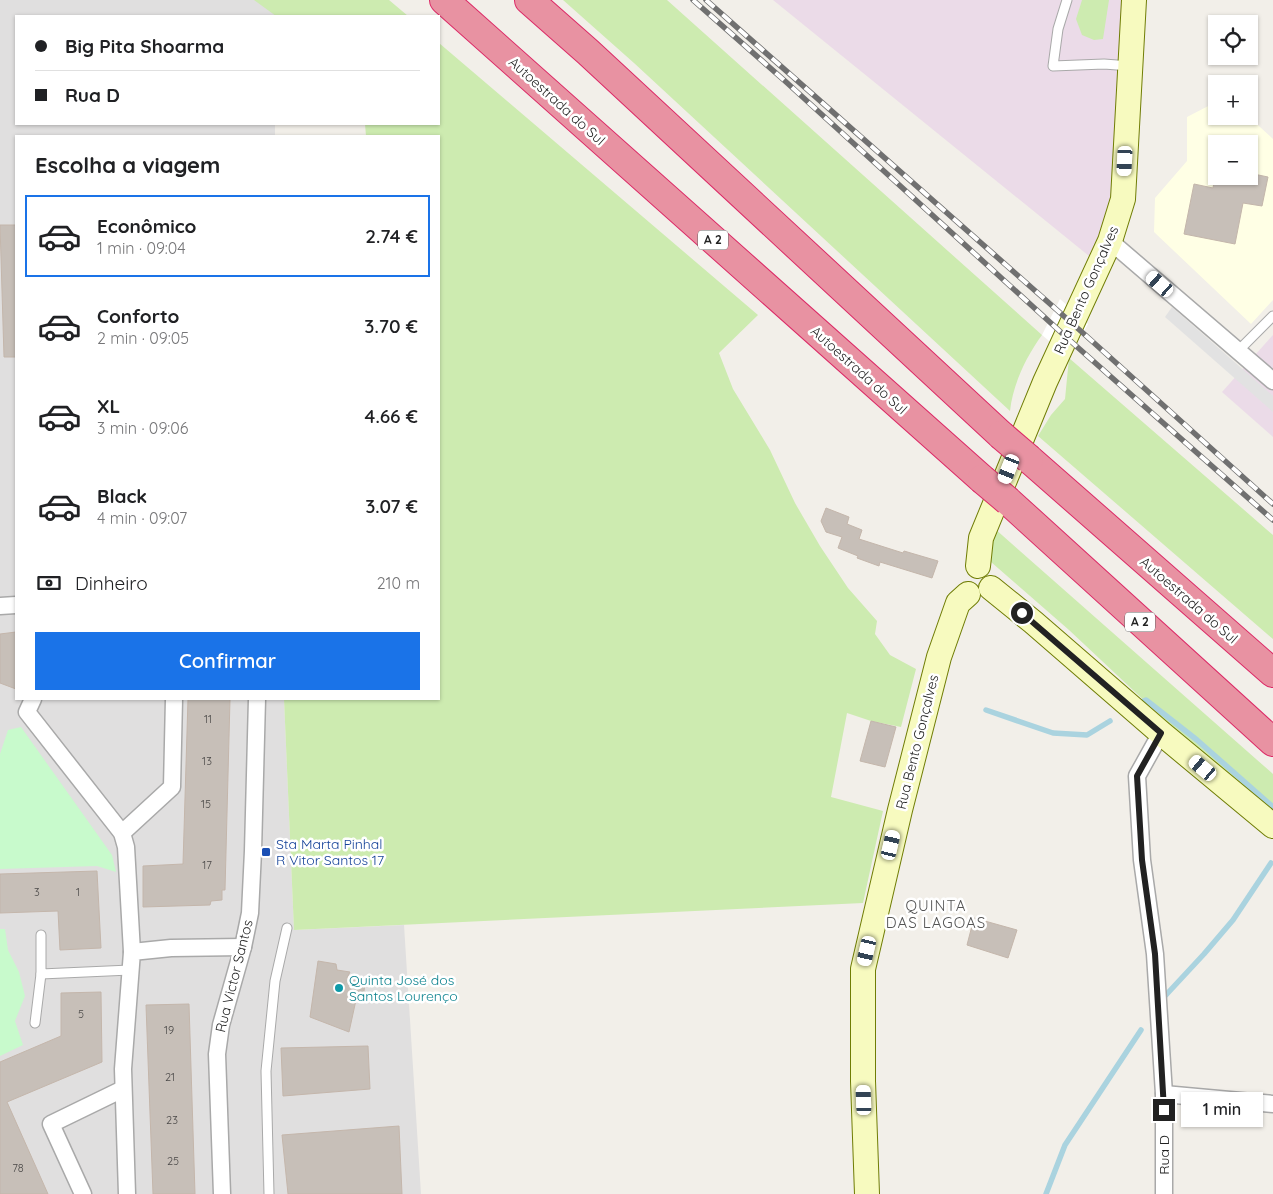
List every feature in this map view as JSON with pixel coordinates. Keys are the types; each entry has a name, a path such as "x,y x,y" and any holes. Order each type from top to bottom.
{"highway":[{"name":"Autoestrada do Sul","path":"444,0 1008,502 1273,742"},
{"name":"Autoestrada do Sul","path":"529,0 1001,436 1273,674"}],"street":[{"name":"Rua Bento Gonçalves","path":"978,566 981,538 1045,382 1110,241 1123,199 1134,0"},
{"path":"1110,241 1273,381"},
{"path":"978,566 983,568 990,574 991,588 985,595 976,597 968,594 962,586 962,576 969,568 978,566"},
{"path":"991,588 1273,826"},
{"name":"Rua Bento Gonçalves","path":"867,1194 863,1081 863,969 900,810 939,657 958,603 968,594"},
{"path":"0,606 15,605"},
{"path":"33,700 27,712 122,833 126,847 132,952 123,1069 127,1194"},
{"path":"122,833 172,787 174,700"},
{"name":"Rua Victor Santos","path":"222,1194 217,1073 218,1041 224,1012 243,947 251,896 257,700"},
{"name":"Rua D","path":"1161,733 1137,776 1142,860 1155,954 1164,1094 1164,1194"},
{"path":"132,952 171,948 243,947"},
{"path":"83,1194 51,1124 123,1089"},
{"path":"1164,1094 1273,1104"}],"lane":[{"path":"1067,0 1058,29 1053,66 1104,64 1130,66"},
{"path":"1238,351 1273,316"},
{"path":"269,1194 266,1071 275,981 287,928"},
{"path":"34,1022 41,974 41,935"},
{"path":"41,974 130,970"}],"shaded area":[{"path":"0,0 275,0 275,15 15,15 15,125 275,125 275,135 15,135 15,700 284,700 294,930 404,925 421,1194 0,1194"},
{"path":"773,0 1127,0 1110,200 1096,246 1089,256"},
{"path":"1208,106 1208,125 1258,125 1273,139 1273,300 1251,324 1154,232 1155,198 1187,161 1187,117"},
{"path":"1172,307 1273,396 1273,412 1165,317"},
{"path":"1273,335 1273,437 1222,392"}],"green space":[{"path":"254,0 389,0 407,15 275,15"},
{"path":"563,0 667,0 1042,335 1021,371 1010,411 634,63"},
{"path":"1082,0 1109,0 1103,39 1094,40 1082,35 1076,19"},
{"path":"440,44 758,315 719,353 733,389 770,450 795,503 820,546 848,588 877,621 875,634 890,655 916,669 901,727 871,721 847,713 831,797 883,811 863,903 294,930 284,700 440,700 440,135 366,135 365,125 440,125"},
{"path":"1069,358 1273,535 1273,639 1038,436 1051,415 1065,399"},
{"path":"994,528 1273,774 1273,810 1183,737 1069,630 991,562"},
{"path":"21,727 112,855 116,872 97,866 0,869 0,754 8,730"},
{"path":"0,929 5,929 8,950 19,972 25,996 15,1021 23,1045 0,1056"}],"pier":[{"path":"1060,299 1088,324 1069,358 1042,335"}],"building":[{"path":"1258,175 1268,177 1262,206 1243,203 1235,244 1184,234 1194,184 1213,188 1214,185 1258,185"},
{"path":"0,225 15,225 15,357 4,357"},
{"path":"826,508 849,517 847,524 862,530 859,539 903,553 904,551 938,561 932,578 880,562 879,566 857,558 858,556 838,548 842,537 826,532 821,521"},
{"path":"15,632 15,689 0,683 0,634"},
{"path":"188,700 230,700 225,890 222,890 222,900 211,901 210,905 143,907 143,866 183,864"},
{"path":"871,721 896,727 885,767 860,761"},
{"path":"97,871 101,948 60,950 58,911 0,913 0,874"},
{"name":"QUINTA DAS LAGOAS","path":"974,918 1017,930 1008,958 967,945"},
{"name":"Quinta José dos Santos Lourenço","path":"318,961 336,964 337,970 350,972 347,978 366,977 363,998 356,1000 349,1032 310,1017"},
{"path":"101,992 102,1062 7,1102 48,1194 0,1194 0,1062 61,1036 61,993"},
{"path":"189,1004 195,1194 153,1194 146,1005"},
{"path":"368,1046 370,1089 283,1096 281,1048"},
{"path":"399,1126 402,1194 288,1194 282,1135"}],"waterway":[{"path":"1140,703 1146,700 1197,740 1273,807"},
{"path":"986,710 1053,733 1087,735 1110,721"},
{"path":"1165,996 1233,920 1271,863"},
{"path":"1046,1194 1065,1145 1141,1030"}],"railway":[{"path":"693,0 785,81 1075,345 1273,520"},
{"path":"706,0 1083,333 1273,504"}],"place":[{"name":"Sta Marta Pinhal R Vitor Santos 17","path":"266,852"},
{"name":"Quinta José dos Santos Lourenço","path":"339,988"}],"district":[{"name":"QUINTA DAS LAGOAS","path":"936,914"}],"route":[{"path":"1022,613 1161,733 1137,776 1142,860 1155,954 1164,1110"}]}
